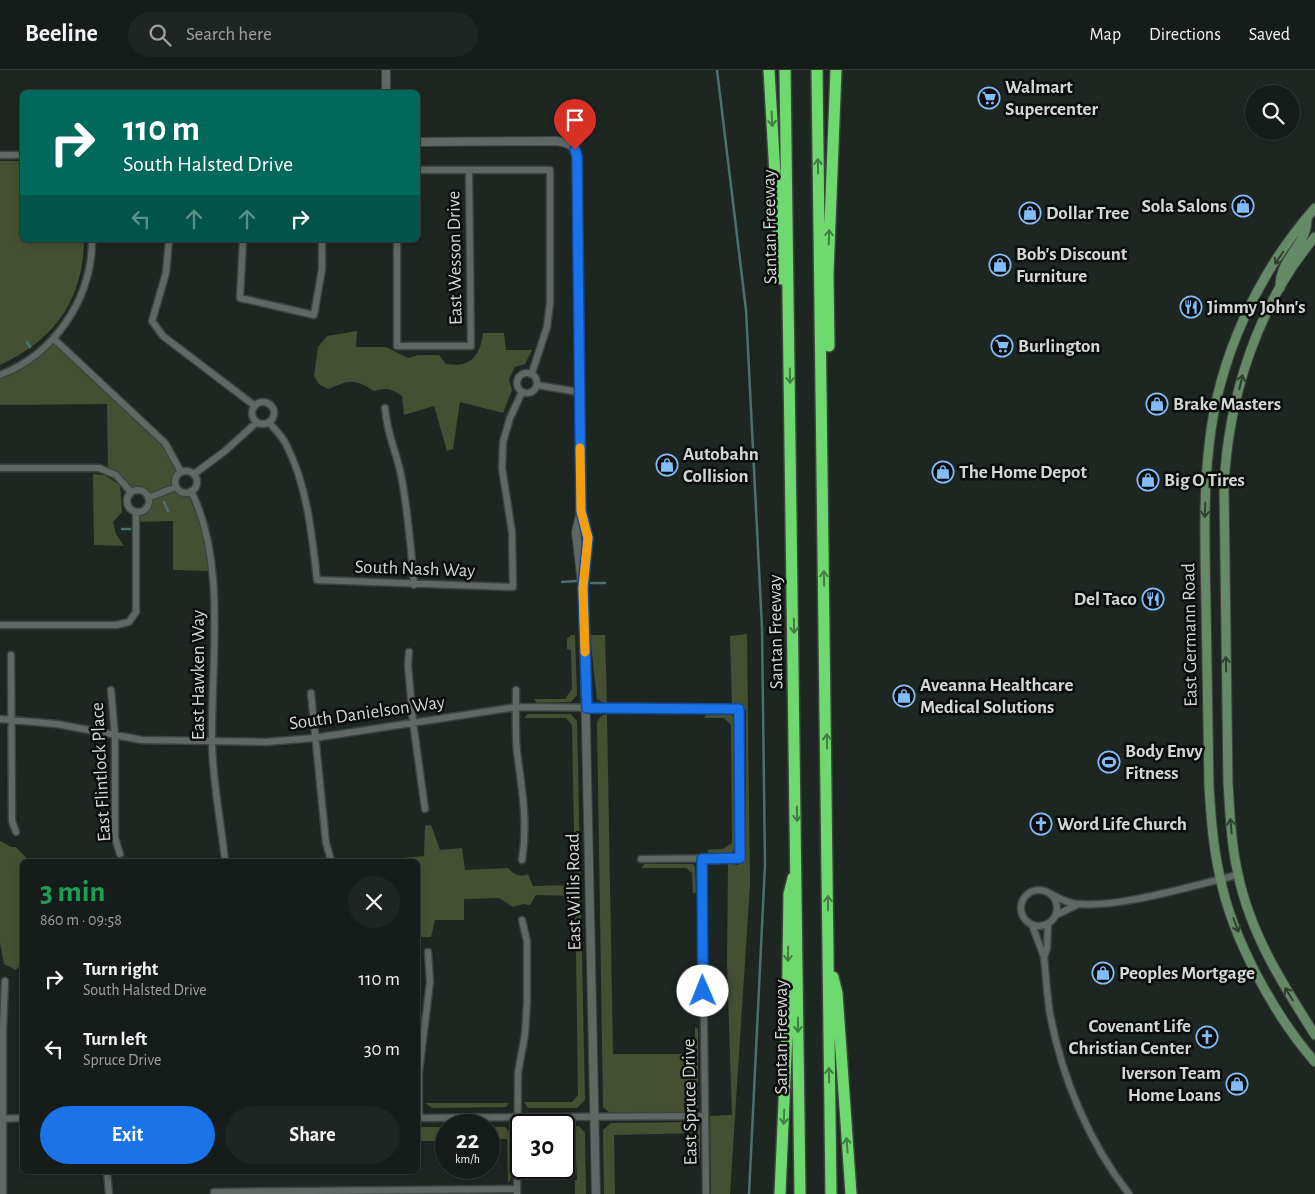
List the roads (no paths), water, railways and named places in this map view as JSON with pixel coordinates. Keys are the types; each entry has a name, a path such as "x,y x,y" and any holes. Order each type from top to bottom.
{"highway":[{"path":"769,70 781,277 789,328"},
{"name":"Santan Freeway","path":"785,70 798,854 800,1194"},
{"path":"817,70 831,1194"},
{"path":"822,425 829,390 828,274 836,70"},
{"path":"780,1194 787,1033 789,894 798,854"},
{"path":"828,952 837,993 851,1194"}],"main road":[{"name":"East Germann Road","path":"1315,208 1262,283 1238,333 1218,398 1209,444 1204,523 1209,777 1212,826 1220,879 1242,941 1259,978 1282,1020 1315,1062"},
{"path":"1280,288 1280,273 1306,231 1307,218"},
{"name":"East Germann Road","path":"1315,237 1280,288 1255,339 1244,372 1225,452 1228,783 1231,830 1238,874 1272,965 1315,1035"}],"street":[{"path":"386,70 386,90"},
{"name":"East Willis Road","path":"420,142 557,141 570,144 577,156 581,511 588,538 583,588 596,1194"},
{"path":"0,155 20,155"},
{"path":"420,170 550,170 550,302 547,327 532,373"},
{"name":"East Wesson Drive","path":"397,242 397,346 471,346 469,170"},
{"path":"0,375 23,364 54,339 70,317 84,286 92,259 92,242"},
{"path":"169,242 166,273 152,321 163,336 255,406"},
{"path":"243,242 240,298 314,315 322,269 322,242"},
{"path":"54,339 165,443 181,472"},
{"path":"525,372 532,373 536,378 537,385 531,392 522,392 517,387 517,378 525,372"},
{"path":"537,385 579,392"},
{"name":"South Nash Way","path":"269,422 286,443 300,482 311,525 317,580 414,585 513,586 512,532 502,468 503,442 510,418 522,392"},
{"path":"265,402 271,406 273,416 269,422 263,424 257,422 252,416 255,406 265,402"},
{"path":"385,408 387,430 400,471 409,514 414,585"},
{"path":"194,474 225,451 257,422"},
{"path":"0,468 99,468 116,475 131,492"},
{"path":"188,471 194,474 196,483 191,491 181,492 176,487 175,480 181,472 188,471"},
{"path":"148,498 176,487"},
{"path":"0,625 116,625 129,622 136,612 136,512 128,505 127,498 131,492 141,490 148,498"},
{"name":"East Hawken Way","path":"191,491 207,533 213,564 212,742 225,859"},
{"path":"136,512 146,508 148,498"},
{"name":"East Willis Road","path":"581,511 576,532 579,574 583,588"},
{"path":"409,652 408,665 412,722 425,809"},
{"path":"11,656 12,821 16,832"},
{"name":"East Flintlock Place","path":"112,690 115,736 115,838 120,854"},
{"path":"516,690 517,750 525,796 525,842 522,860"},
{"path":"311,693 326,843 331,859"},
{"name":"South Danielson Way","path":"0,719 57,724 142,740 266,742 314,738 516,707 739,709 740,858 702,859"},
{"path":"641,859 702,859"},
{"name":"East Spruce Drive","path":"702,859 706,1194"},
{"path":"1079,904 1056,915 1048,924 1040,926 1027,922 1022,912 1023,900 1037,890 1049,893 1059,900 1079,904 1128,899 1238,874"},
{"path":"1049,893 1056,903 1056,915"},
{"path":"516,1114 518,1073 525,1034 527,1003 527,941 522,920"},
{"path":"1044,957 1047,948 1048,924"},
{"path":"1032,925 1044,957 1050,1014 1060,1052 1082,1117 1115,1176 1129,1194"},
{"path":"420,1064 430,982 428,952"},
{"path":"3,1194 1,1118 5,981"},
{"path":"575,1118 705,1116"},
{"path":"420,1118 510,1117"},
{"path":"1,1118 20,1118"},
{"path":"107,1174 110,1194"},
{"path":"214,1193 517,1192 517,1179"}],"waterway":[{"path":"717,70 746,310 762,628 765,865 749,1194"},
{"path":"27,342 30,347"},
{"path":"164,502 168,511"},
{"path":"122,529 130,529"},
{"path":"562,582 576,581"},
{"path":"591,583 605,583"},
{"path":"569,891 577,891"}],"place":[{"name":"Walmart Supercenter","path":"989,98"},
{"name":"Sola Salons","path":"1243,206"},
{"name":"Dollar Tree","path":"1030,213"},
{"name":"Bob's Discount Furniture","path":"1000,265"},
{"name":"Jimmy John's","path":"1191,307"},
{"name":"Burlington","path":"1002,346"},
{"name":"Brake Masters","path":"1157,404"},
{"name":"Autobahn Collision","path":"667,465"},
{"name":"The Home Depot","path":"943,472"},
{"name":"Big O Tires","path":"1148,480"},
{"name":"Del Taco","path":"1153,599"},
{"name":"Aveanna Healthcare Medical Solutions","path":"904,696"},
{"name":"Body Envy Fitness","path":"1109,762"},
{"name":"Word Life Church","path":"1041,824"},
{"name":"Peoples Mortgage","path":"1103,973"},
{"name":"Covenant Life Christian Center","path":"1207,1037"},
{"name":"Iverson Team Home Loans","path":"1237,1084"}]}
